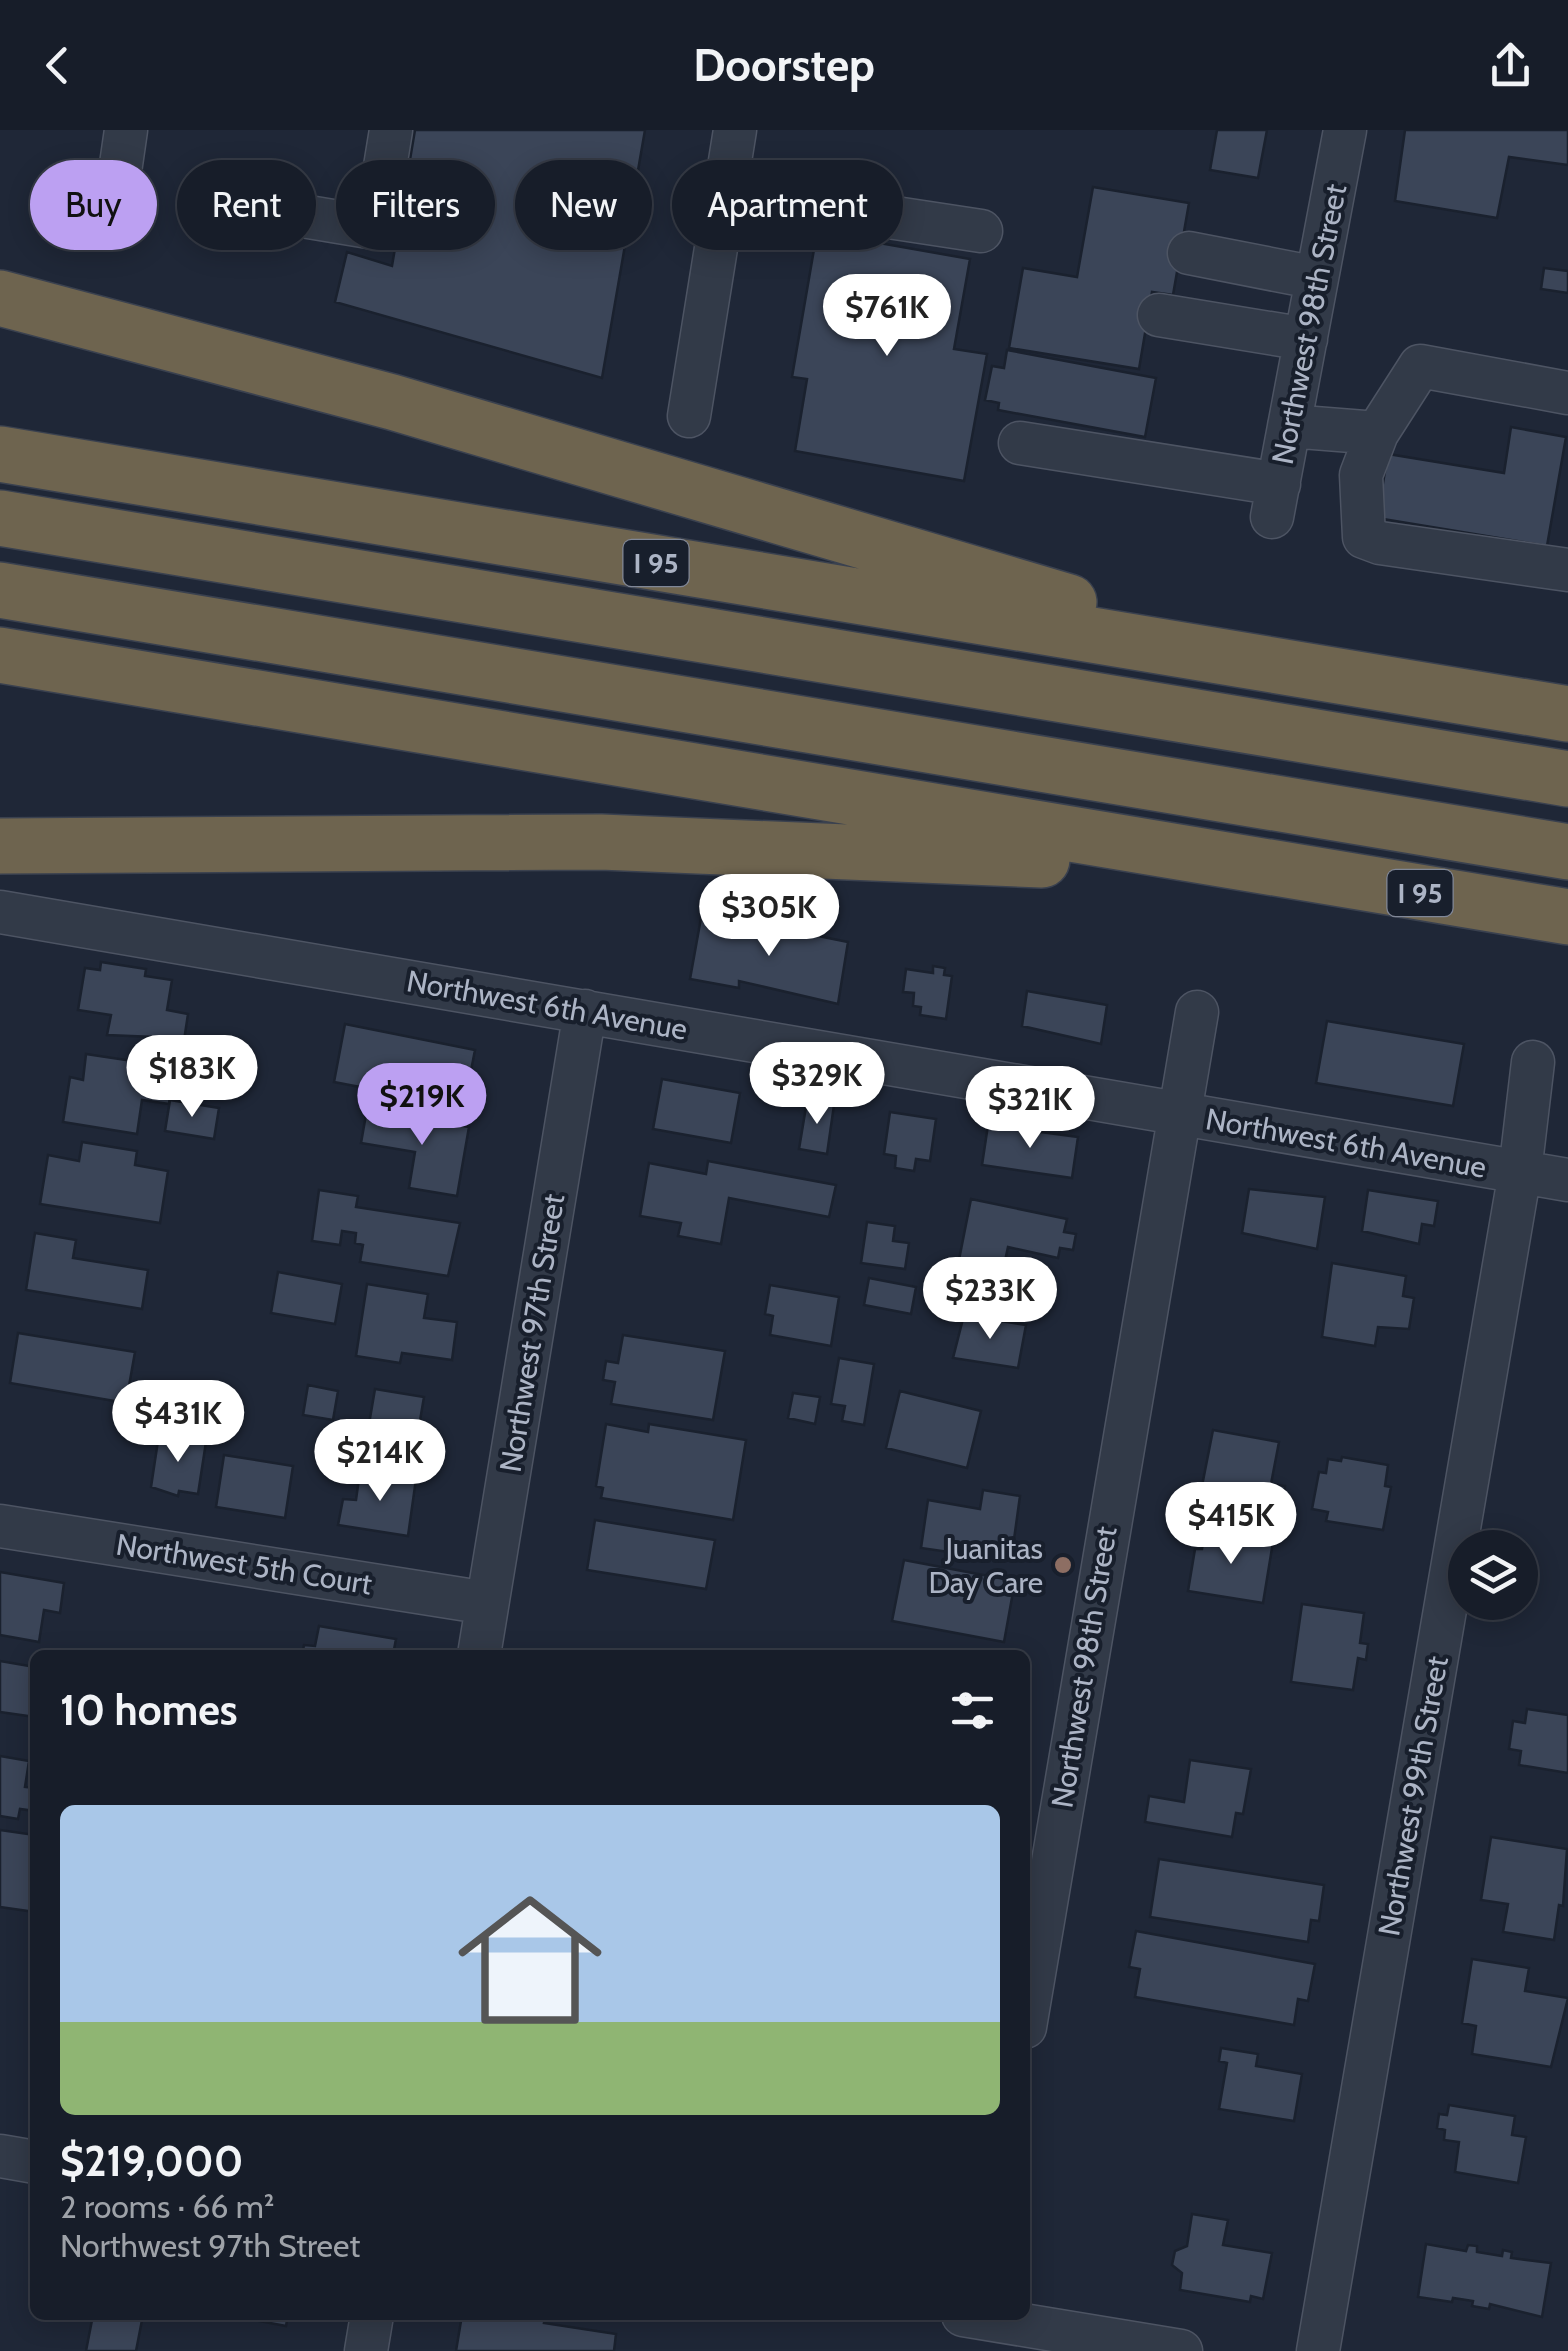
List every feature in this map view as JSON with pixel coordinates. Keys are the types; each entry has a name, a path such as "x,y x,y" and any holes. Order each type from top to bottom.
{"highway":[{"path":"0,298 410,408 1312,672"},
{"name":"I 95","path":"0,454 1568,714"},
{"path":"0,518 1568,779"},
{"path":"0,590 1568,852"},
{"name":"I 95","path":"0,656 1568,917"},
{"path":"0,846 601,842 1272,868"}],"street":[{"path":"122,160 126,130"},
{"path":"316,218 374,228 391,130"},
{"path":"730,160 735,130"},
{"name":"Northwest 98th Street","path":"1020,443 1275,500 1345,130"},
{"path":"903,219 980,231"},
{"path":"689,416 716,250"},
{"path":"1190,253 1317,278"},
{"path":"1159,315 1306,338"},
{"path":"1568,393 1420,366 1376,433 1361,475 1364,537 1380,544 1568,570"},
{"path":"1289,426 1376,433"},
{"name":"Northwest 6th Avenue","path":"0,912 1568,1180"},
{"name":"Northwest 97th Street","path":"480,1650 586,1012"},
{"name":"Northwest 98th Street","path":"1030,1999 1197,1012"},
{"name":"Northwest 99th Street","path":"1318,2351 1520,1172 1532,1062"},
{"name":"Northwest 5th Court","path":"0,1526 487,1603"},
{"path":"0,2156 30,2161"},
{"path":"366,2351 371,2320"},
{"path":"973,2325 1180,2351"}],"building":[{"path":"415,130 645,130 640,160 515,160 515,250 624,250 602,378 335,302 347,252 392,266 395,250 495,250 495,160 410,160"},
{"path":"1217,130 1267,130 1258,178 1210,170"},
{"path":"1405,130 1568,130 1568,165 1509,157 1497,218 1395,201"},
{"path":"1093,187 1189,203 1173,295 1152,292 1139,369 1009,348 1023,268 1077,277"},
{"path":"903,247 970,259 954,349 987,354 964,481 795,451 807,379 792,377 814,250"},
{"path":"1544,268 1568,271 1568,293 1541,289"},
{"path":"1007,350 1156,378 1145,437 998,410 999,403 985,400 992,366 1004,368"},
{"path":"1511,427 1566,437 1547,546 1377,518 1388,454 1504,473"},
{"path":"701,918 753,926 754,923 848,942 838,1004 739,981 739,988 690,979"},
{"path":"101,962 146,969 145,976 172,980 167,1010 188,1014 182,1054 152,1049 154,1037 107,1035 111,1015 78,1010 85,968 100,970"},
{"path":"933,966 945,968 944,975 952,976 946,1019 920,1015 921,1007 913,1006 914,993 903,992 906,969 933,973"},
{"path":"1027,991 1107,1005 1101,1044 1022,1026"},
{"path":"1327,1021 1464,1044 1453,1106 1316,1083"},
{"path":"345,1024 475,1050 464,1107 334,1082"},
{"path":"86,1054 166,1066 165,1073 173,1074 169,1104 142,1100 137,1134 63,1122 70,1077 83,1080"},
{"path":"662,1079 740,1093 731,1143 653,1129"},
{"path":"170,1100 219,1108 214,1139 165,1131"},
{"path":"807,1101 834,1105 827,1154 799,1149"},
{"path":"367,1109 469,1127 457,1196 409,1188 415,1152 361,1143"},
{"path":"890,1112 936,1119 930,1161 916,1159 914,1171 895,1168 896,1156 884,1154"},
{"path":"988,1125 1078,1137 1072,1178 982,1165"},
{"path":"82,1142 137,1151 135,1165 168,1171 160,1223 40,1204 48,1155 79,1161"},
{"path":"708,1161 836,1185 829,1217 729,1198 721,1244 678,1236 681,1223 640,1216 649,1163 706,1174"},
{"path":"1249,1189 1325,1197 1317,1249 1242,1233"},
{"path":"319,1190 358,1196 356,1207 460,1223 448,1276 360,1262 363,1245 355,1243 356,1233 342,1231 340,1245 312,1241"},
{"path":"1368,1190 1438,1201 1434,1226 1422,1224 1419,1244 1362,1231"},
{"path":"971,1199 1067,1219 1064,1232 1076,1234 1073,1250 1060,1248 1058,1258 1008,1247 1000,1284 956,1275"},
{"path":"867,1222 895,1226 893,1241 909,1243 905,1269 861,1263"},
{"path":"35,1233 76,1240 73,1258 148,1270 142,1309 26,1290"},
{"path":"1332,1263 1406,1276 1403,1296 1414,1298 1409,1329 1378,1327 1375,1346 1322,1337"},
{"path":"278,1272 342,1284 335,1324 271,1313"},
{"path":"869,1278 916,1287 911,1314 864,1305"},
{"path":"367,1284 428,1294 424,1318 457,1322 452,1360 402,1353 400,1363 356,1356"},
{"path":"770,1285 839,1297 831,1346 770,1335 773,1316 765,1314"},
{"path":"964,1315 1026,1325 1018,1368 953,1358"},
{"path":"18,1333 135,1352 126,1403 10,1383"},
{"path":"623,1335 725,1351 713,1420 611,1404 615,1382 603,1380 606,1361 618,1363"},
{"path":"839,1358 874,1364 864,1425 842,1421 845,1406 831,1404"},
{"path":"308,1385 338,1391 333,1420 303,1415"},
{"path":"375,1389 424,1397 415,1450 423,1452 421,1464 352,1453 356,1428 368,1430"},
{"path":"900,1391 981,1411 967,1468 886,1448"},
{"path":"793,1393 820,1397 815,1424 788,1418"},
{"path":"606,1424 648,1432 649,1424 746,1440 733,1520 601,1498 603,1488 596,1486"},
{"path":"1213,1430 1279,1442 1271,1484 1285,1486 1282,1506 1201,1491"},
{"path":"159,1434 206,1442 198,1494 179,1491 178,1496 151,1487"},
{"path":"224,1455 293,1466 285,1518 216,1507"},
{"path":"1342,1457 1388,1465 1385,1486 1391,1487 1383,1530 1326,1521 1328,1512 1312,1509 1319,1472 1326,1473 1328,1459 1341,1461"},
{"path":"360,1471 416,1479 408,1536 338,1525 343,1499 356,1500"},
{"path":"983,1490 1020,1496 1011,1561 921,1548 928,1500 980,1509"},
{"path":"595,1520 715,1540 706,1589 587,1570"},
{"path":"1205,1531 1273,1542 1263,1603 1188,1591 1195,1549 1202,1549"},
{"path":"904,1560 1015,1581 1004,1642 892,1621"},
{"path":"0,1572 64,1583 60,1613 44,1610 39,1642 0,1635"},
{"path":"1302,1604 1364,1613 1360,1643 1368,1644 1366,1660 1358,1658 1353,1690 1291,1682"},
{"path":"319,1626 396,1639 394,1650 303,1650 304,1645 315,1646"},
{"path":"0,1661 30,1666 30,1716 0,1712"},
{"path":"1527,1709 1568,1715 1568,1773 1519,1765 1521,1751 1509,1749 1513,1721 1525,1723"},
{"path":"0,1756 29,1761 25,1787 30,1788 30,1810 20,1809 18,1819 0,1816"},
{"path":"1190,1760 1251,1769 1243,1814 1236,1813 1232,1837 1145,1822 1149,1796 1184,1802"},
{"path":"0,1830 30,1834 30,1911 0,1907"},
{"path":"1491,1837 1567,1849 1563,1906 1559,1905 1554,1940 1503,1932 1508,1904 1481,1900"},
{"path":"1159,1859 1324,1885 1319,1921 1311,1920 1308,1942 1150,1917"},
{"path":"1136,1931 1315,1964 1308,2001 1298,1999 1294,2025 1135,1997 1140,1969 1129,1967"},
{"path":"1472,1959 1529,1968 1525,1991 1568,1998 1551,2067 1472,2054 1476,2026 1462,2023"},
{"path":"1221,2048 1258,2054 1256,2066 1302,2074 1294,2121 1219,2109 1227,2063 1219,2061"},
{"path":"1449,2105 1515,2116 1512,2135 1526,2137 1518,2183 1455,2172 1459,2142 1444,2140 1445,2130 1437,2128 1439,2114 1447,2115"},
{"path":"1192,2214 1228,2220 1223,2245 1272,2253 1263,2299 1251,2296 1250,2302 1180,2290 1182,2273 1172,2265 1175,2251 1187,2246"},
{"path":"1426,2244 1466,2251 1468,2245 1477,2246 1477,2252 1502,2256 1503,2250 1512,2252 1511,2258 1551,2263 1542,2317 1490,2304 1489,2309 1472,2306 1473,2301 1418,2297"},
{"path":"92,2320 142,2320 136,2351 86,2351"},
{"path":"254,2320 287,2320 286,2326"},
{"path":"461,2320 545,2320 544,2323 616,2334 614,2351 456,2351"}],"place":[{"name":"Juanitas Day Care","path":"1063,1565"}]}
